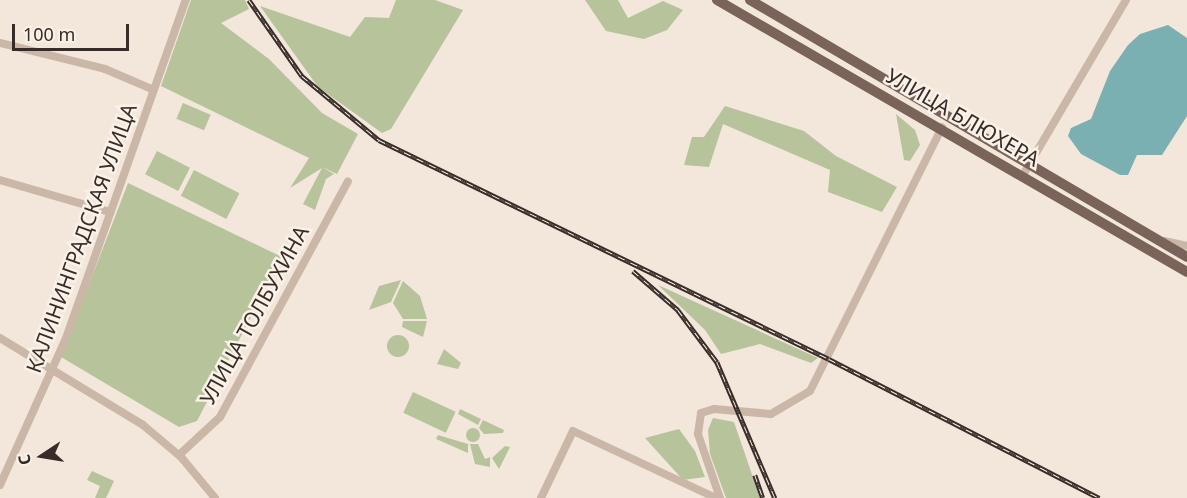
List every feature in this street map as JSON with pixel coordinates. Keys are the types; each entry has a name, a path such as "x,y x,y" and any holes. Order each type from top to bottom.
{"main road":[{"name":"УЛИЦА БЛЮХЕРА","path":"717,0 942,127 1187,272"},
{"name":"УЛИЦА БЛЮХЕРА","path":"750,0 1031,162 1187,257"},
{"path":"942,127 948,116"}],"street":[{"name":"КАЛИНИНГРАДСКАЯ УЛИЦА","path":"0,485 54,366 186,0"},
{"path":"1023,175 1126,0"},
{"path":"0,43 105,69 154,90"},
{"path":"718,498 698,434 701,413 714,409 771,414 810,391 942,127"},
{"path":"0,180 110,212"},
{"name":"УЛИЦА ТОЛБУХИНА","path":"179,454 220,417 348,181"},
{"path":"1157,239 1187,246"},
{"path":"0,338 54,366 179,454 215,498"},
{"path":"541,498 573,431 718,498"}],"green space":[{"path":"191,0 245,0 249,9 221,23 269,59 322,113 358,134 337,174 322,167 334,174 326,179 315,210 303,204 322,168 290,188 309,158 161,86"},
{"path":"396,0 435,0 463,10 391,129 382,133 318,87 260,6 350,37 365,17 389,18"},
{"path":"585,0 618,0 628,18 663,1 683,10 667,30 644,39 606,31"},
{"path":"183,103 211,115 204,130 176,119"},
{"path":"725,106 804,131 836,156 897,187 882,212 828,192 830,170 723,124 709,167 684,165 692,137 704,137"},
{"path":"896,114 915,130 920,145 910,161 904,160"},
{"path":"157,151 190,168 178,191 145,174"},
{"path":"194,170 239,193 226,219 181,196"},
{"path":"128,183 282,257 197,421 179,427 61,357"},
{"path":"401,280 391,302 369,310 379,286"},
{"path":"403,281 420,296 427,319 403,319 393,303"},
{"path":"658,285 818,358 811,363 760,344 721,354 705,330"},
{"path":"403,321 427,321 423,337 402,327"},
{"path":"398,335 406,338 409,346 406,354 398,357 390,354 387,346 390,338"},
{"path":"444,349 461,363 458,369 437,364"},
{"path":"413,392 456,412 446,433 403,413"},
{"path":"460,409 481,419 478,425 458,414"},
{"path":"713,418 734,422 760,498 726,498 710,454 708,430"},
{"path":"483,420 504,430 503,433 484,434 479,428"},
{"path":"470,428 476,428 480,435 476,442 470,442 466,438 466,432"},
{"path":"679,429 695,451 705,477 683,480 645,438"},
{"path":"438,435 468,444 468,453 436,439"},
{"path":"470,444 478,444 485,459 490,457 490,467 475,464"},
{"path":"505,446 510,447 499,469 492,458"},
{"path":"92,471 114,481 106,498 95,498 100,486 87,480"}],"water":[{"path":"1168,25 1187,38 1187,116 1162,155 1137,155 1128,175 1120,175 1081,154 1068,136 1071,128 1091,119 1110,71 1128,45 1140,34"}],"railway":[{"path":"249,0 302,76 379,140 829,359 1099,498"},
{"path":"633,271 678,310 717,362 775,498"},
{"path":"755,475 763,498"}]}
